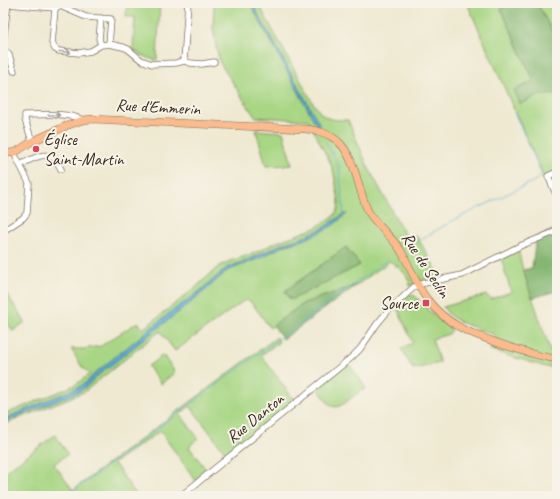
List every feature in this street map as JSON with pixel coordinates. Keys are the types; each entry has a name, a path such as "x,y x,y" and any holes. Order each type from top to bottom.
{"main road":[{"name":"Rue d'Emmerin","path":"14,153 32,141 66,126 83,120 96,119 305,129 319,132"},
{"name":"Rue de Seclin","path":"319,132 335,139 347,151 353,163 368,211 400,250 418,285 436,310 446,319 461,328 482,337 543,357 557,358"},
{"path":"3,152 14,153"}],"street":[{"path":"3,43 8,3 55,8 60,6 83,16 111,19 109,44"},
{"path":"184,61 188,3"},
{"path":"55,8 52,40 55,49 61,52 91,51 109,44 124,47 141,60 152,64 176,63 184,61 202,64 214,62"},
{"path":"101,18 99,39 101,46"},
{"path":"3,49 9,54 14,71"},
{"path":"32,141 25,120 25,115 67,115 83,120"},
{"path":"3,231 23,218 26,214 29,183 14,153"},
{"path":"20,165 46,155 55,159 61,169"},
{"path":"557,172 548,176 557,196"},
{"path":"418,285 462,275 520,246 557,231"},
{"name":"Rue Danton","path":"181,496 347,361 360,349 387,312 410,290 418,285"}],"green space":[{"path":"127,3 160,3 157,60 150,59 133,49 135,17 126,17"},
{"path":"214,3 222,3 223,5 237,3 270,3 261,9 313,103 324,116 328,118 348,120 368,167 408,240 416,236 440,276 423,280 410,286 406,275 390,261 357,285 304,303 270,328 252,303 247,300 242,302 175,351 160,331 84,392 3,425 3,415 75,385 90,374 82,367 71,349 101,346 138,322 143,329 195,288 218,267 315,228 334,216 338,210 339,202 331,164 308,120 255,117 220,63 213,28","holes":["346,247 360,265 290,300 285,291"]},
{"path":"467,3 512,3 501,9 534,81 520,104 540,95 557,94 557,177 555,179 557,184 557,207"},
{"path":"512,3 537,3 557,40 557,94 540,95 520,104 514,90 534,81 501,9"},
{"path":"537,3 557,3 557,40"},
{"path":"256,130 283,132 292,165 266,166"},
{"path":"557,228 557,291 532,298 523,270 532,268 536,237"},
{"path":"346,247 360,265 291,300 285,291"},
{"path":"518,250 523,270 551,353 557,354 557,368 546,367 490,350 495,335 462,323 450,316 443,307 486,295 491,299 511,292 501,258"},
{"path":"357,285 283,339 273,325 304,303"},
{"path":"3,288 25,322 13,331 3,316"},
{"path":"410,294 415,296 430,312 452,330 449,334 432,339 440,363 413,369 401,348 413,343 397,308"},
{"path":"277,337 279,342 261,355 295,401 227,455 190,406 180,414 198,438 189,447 207,471 196,481 160,431 114,463 137,496 74,496 72,491 65,496 3,496 3,473 55,435 68,454 54,464 73,490"},
{"path":"163,355 175,372 161,384 148,366"},
{"path":"348,363 366,388 342,405 335,407 332,406 319,391 320,385"}],"water":[{"path":"250,3 252,3 320,125 317,126"},
{"path":"344,214 347,214 332,226 304,240 283,246 260,258 227,271 200,295 96,377 90,384 78,392 3,423 3,419 79,387 87,382 94,374 228,267 323,228"}],"waterway":[{"path":"413,244 454,220 538,179 542,174 514,112"},
{"path":"326,142 339,167 344,214"},
{"path":"65,496 388,259"}],"place":[{"name":"Église Saint-Martin","path":"36,149"},
{"name":"Source","path":"426,303"}]}
